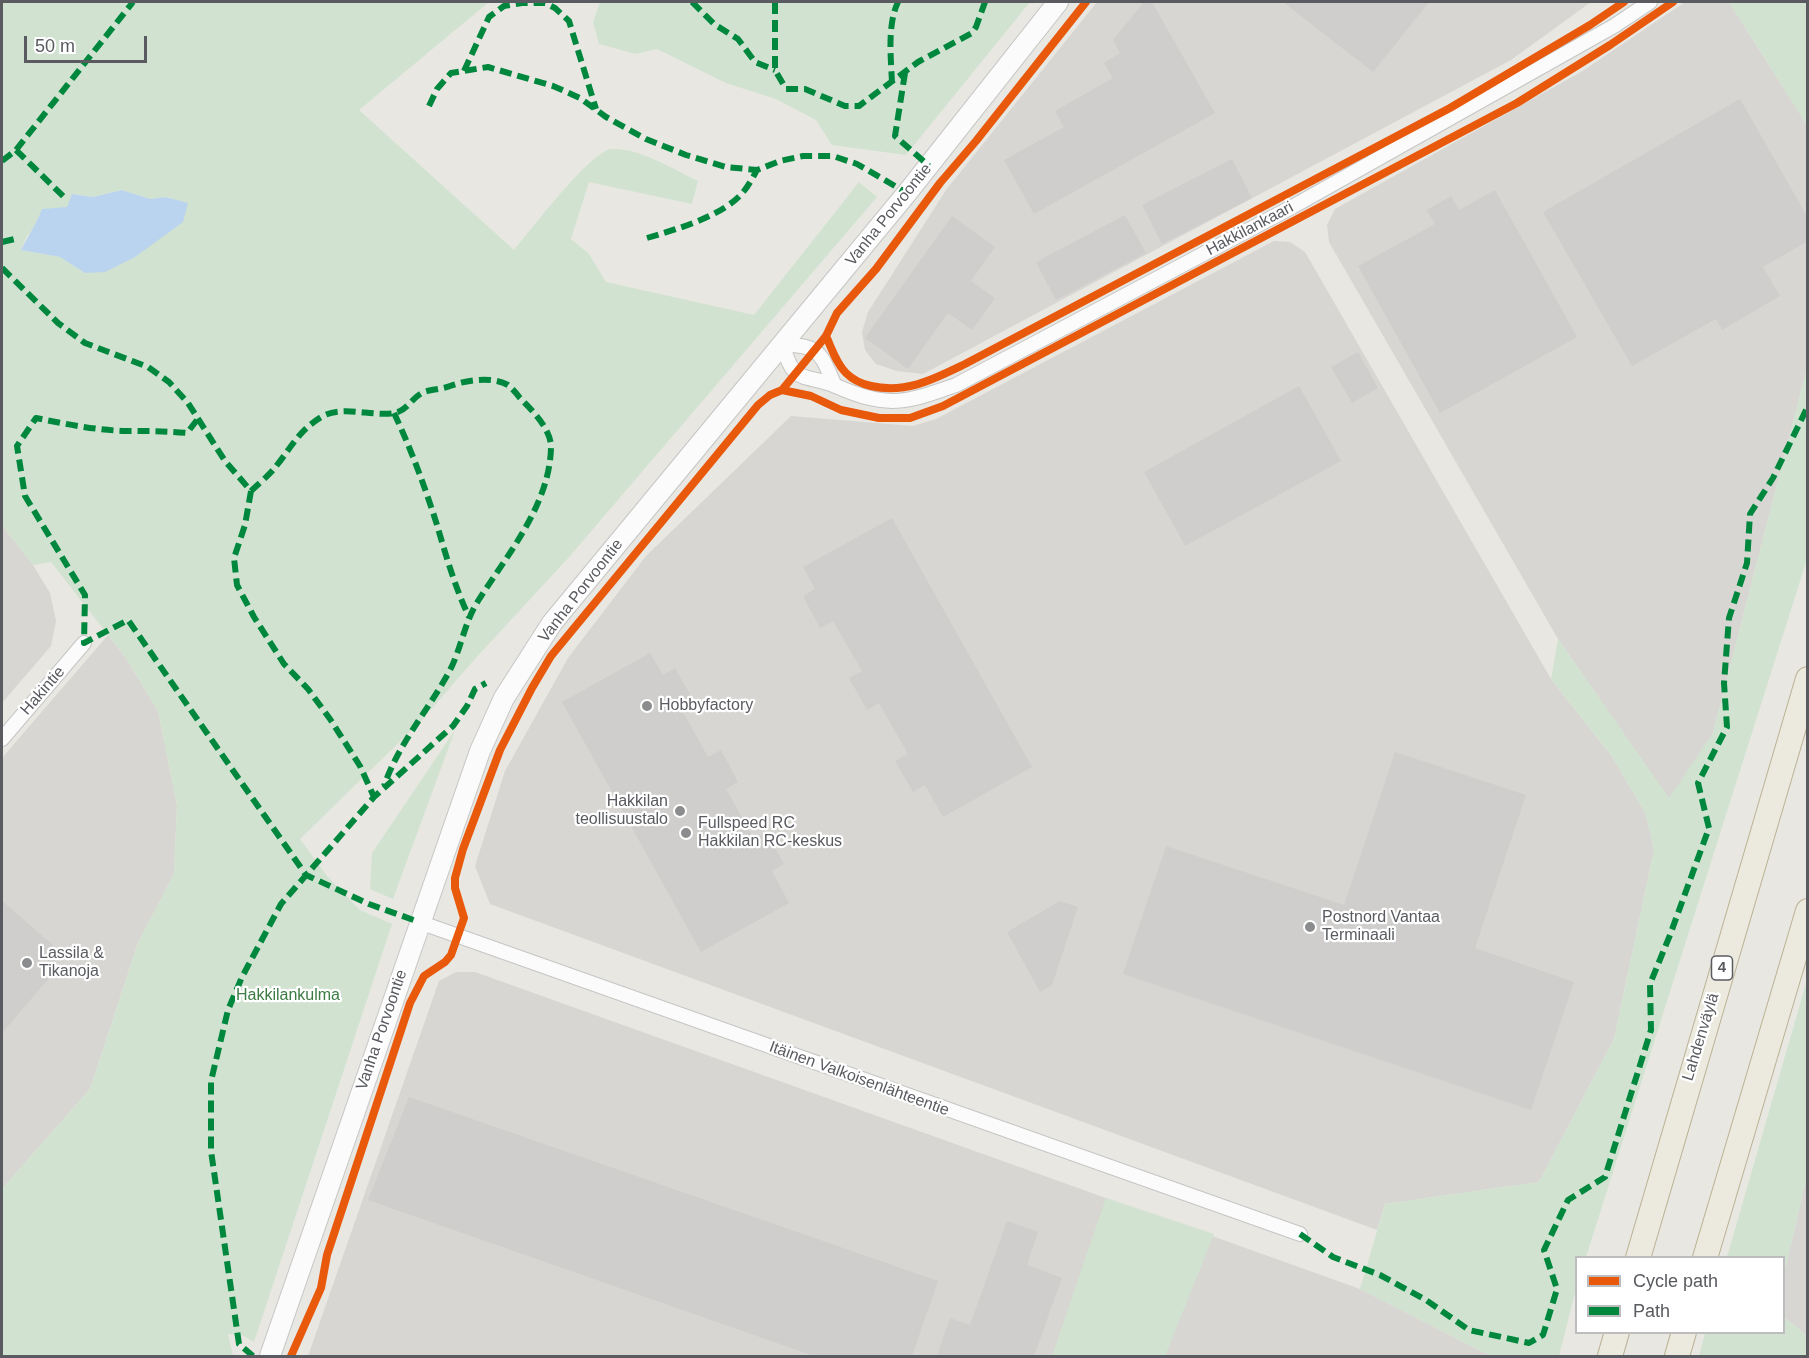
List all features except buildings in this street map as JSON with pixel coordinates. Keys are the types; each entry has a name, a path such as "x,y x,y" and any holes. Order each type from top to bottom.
{"highway":[{"name":"Lahdenväylä","path":"1638,1256 1808,679"},
{"path":"1705,1256 1808,911"},
{"path":"1610,1356 1616,1334"},
{"path":"1677,1356 1683,1334"}],"main road":[{"name":"Vanha Porvoontie","path":"270,1356 419,922 480,751 504,698 552,623 783,345 1058,2"}],"street":[{"name":"Hakkilankaari","path":"783,345 787,361 795,374 836,386 843,391 867,399 891,402 916,399 956,385 1292,207 1614,26 1650,2"},
{"path":"783,345 800,344 815,349 822,357 836,386"},
{"name":"Hakintie","path":"2,739 84,643"},
{"name":"Itäinen Valkoisenlähteentie","path":"419,922 1300,1234"}],"shaded area":[{"path":"1097,2 1591,2 1511,60 923,374 897,371 876,364 865,350 862,332 868,312 946,190"},
{"path":"1685,2 1729,2 1807,125 1807,368 1713,733 1669,799 1558,639 1329,242 1327,225 1335,209 1581,72"},
{"path":"1274,241 1290,242 1305,252 1551,679 1611,755 1646,814 1654,850 1614,1039 1539,1182 1385,1204 1377,1230 490,904 475,866 505,771 568,658 646,556 791,416 913,426 936,419"},
{"path":"2,525 33,565 50,593 56,621 51,646 2,703"},
{"path":"108,635 126,658 158,711 177,805 174,874 138,943 90,1089 2,1189 2,758"},
{"path":"456,972 475,972 1360,1289 1491,1356 308,1356 439,981"},
{"path":"1807,1175 1807,1336 1785,1318 1785,1270"}],"green space":[{"name":"Hakkilankulma","path":"2,2 489,2 359,110 514,250 576,176 602,153 612,149 645,155 698,181 692,204 589,182 571,239 589,254 606,282 754,315 859,182 877,197 570,556 422,720 300,839 327,876 360,910 392,924 254,1342 244,1336 228,1334 233,1356 2,1356 2,1189 90,1089 138,943 174,874 177,805 158,711 126,658 51,562 33,565 2,525","holes":["122,190 150,199 173,198 85,273 60,257 21,250 27,236 67,207 73,194 93,197"]},
{"path":"600,2 1030,2 906,155 832,145 816,120 776,99 726,83 657,49 636,54 599,44 593,22"},
{"path":"1729,2 1807,2 1807,125"},
{"path":"1807,368 1807,559 1586,1256 1575,1256 1575,1293 1559,1356 1491,1356 1360,1289 1385,1204 1539,1182 1614,1039 1654,850 1646,814 1611,755 1551,679 1558,639 1669,798 1713,733"},
{"path":"455,730 393,899 370,889 372,853"},
{"path":"1807,980 1807,1175 1785,1270 1785,1256 1727,1256"},
{"path":"1106,1198 1214,1234 1165,1356 1052,1356"},
{"path":"1785,1318 1807,1336 1807,1356 1699,1356 1705,1334 1785,1334"}],"water":[{"path":"122,190 150,199 166,197 188,203 183,222 135,257 105,272 85,273 60,257 21,250 42,209 67,207 72,194 93,197"}],"marked path":[{"path":"2,161 16,150 133,2"},
{"path":"692,2 714,24 738,39 755,62 775,70"},
{"path":"775,2 775,70 786,89 805,89 845,106 859,106 918,62 972,33 985,2"},
{"path":"892,83 891,31 898,2"},
{"path":"464,71 489,17 504,6 545,3 555,8 569,21 596,109"},
{"path":"429,106 437,89 451,73 488,67 553,86 580,98 606,117 646,139 686,155 726,167 757,170 780,161 803,156 833,156 857,164 907,193"},
{"path":"905,73 895,136 929,166"},
{"path":"16,150 64,197"},
{"path":"647,238 699,220 725,208 744,191 757,170"},
{"path":"2,242 19,238"},
{"path":"2,268 58,323 85,343 148,367 169,382 188,403 225,461 251,491 245,525 234,558 237,585 284,664 308,689 330,719 360,766 374,797"},
{"path":"251,491 268,476 302,432 323,416 340,411 395,413 424,392 464,382 487,380 508,385 535,414 548,433 551,447 549,468 535,509 514,547 473,609 449,672 397,756 384,786"},
{"path":"1300,1234 1333,1257 1380,1275 1426,1300 1469,1330 1529,1343 1543,1335 1557,1289 1544,1250 1568,1200 1605,1177 1651,1030 1650,984 1709,828 1698,783 1727,727 1724,683 1729,618 1747,563 1750,514 1773,478 1808,406"},
{"path":"394,413 423,482 451,571 469,617"},
{"path":"197,420 187,433 103,429 36,418 17,446 25,496 85,595 84,643 128,620 306,875 369,904 419,922"},
{"path":"253,1356 239,1344 211,1151 211,1081 228,1010 242,977 281,904 374,797 453,726 467,706 475,689 486,683"}],"cycle path":[{"path":"782,390 826,336 837,313 876,269 940,183 1086,2"},
{"path":"826,336 834,356 843,369 861,383 896,388 931,380 1450,108 1590,25 1624,2"},
{"path":"291,1356 321,1288 327,1255 410,1003 424,976 445,962 451,955 464,918 455,888 455,878 463,849 500,750 551,656 758,405 770,395 782,390 811,396 841,410 879,418 910,418 943,406 1517,103 1610,45 1673,2"}],"place":[{"name":"Hobbyfactory","path":"647,706"},
{"name":"Hakkilan teollisuustalo","path":"680,811"},
{"name":"Fullspeed RC Hakkilan RC-keskus","path":"686,833"},
{"name":"Postnord Vantaa Terminaali","path":"1310,927"},
{"name":"Lassila & Tikanoja","path":"27,963"}]}
